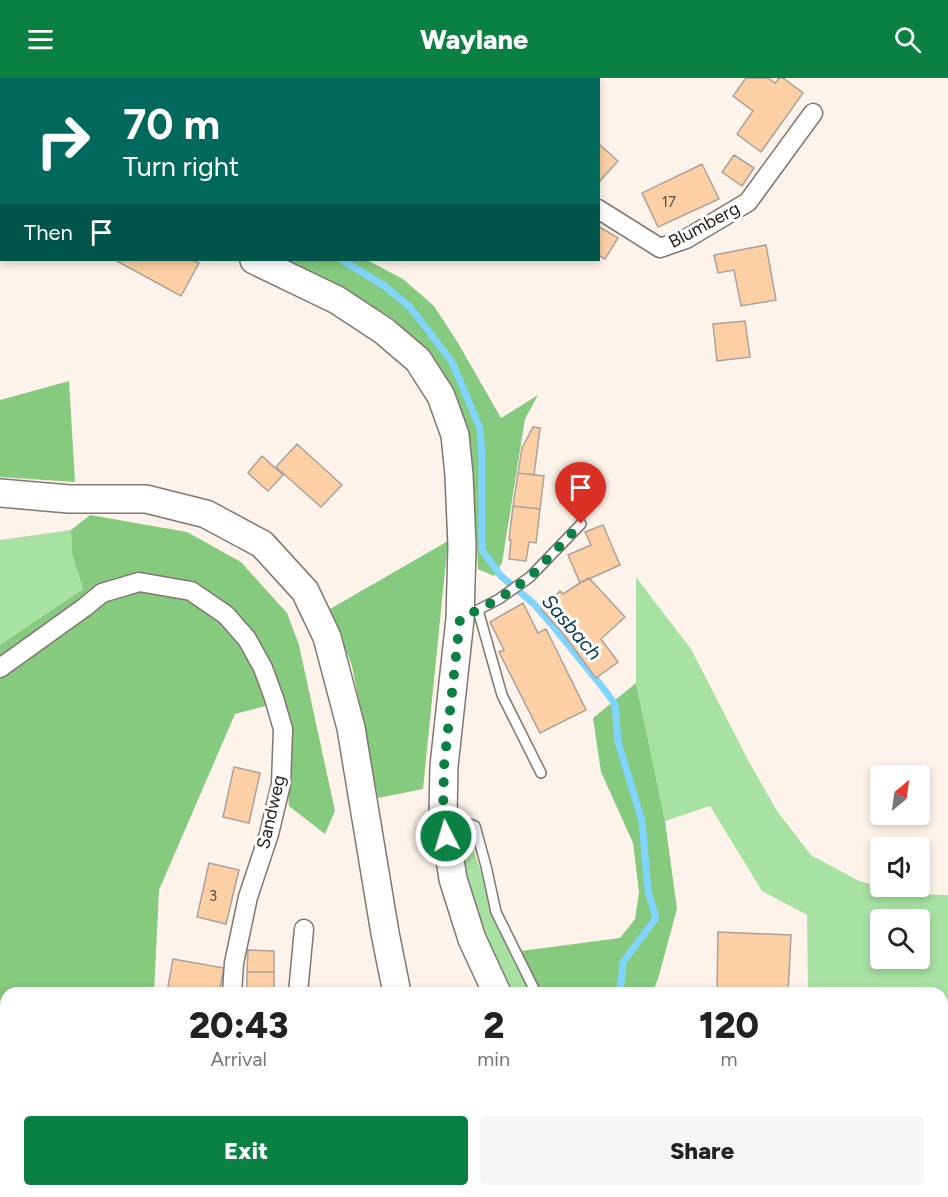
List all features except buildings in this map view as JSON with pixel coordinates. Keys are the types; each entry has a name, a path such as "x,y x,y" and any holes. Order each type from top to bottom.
{"main road":[{"path":"256,261 337,300 384,331 418,360 441,396 455,435 469,615 444,766 443,815 453,879 472,939 494,987"},
{"path":"0,493 69,499 146,499 206,514 262,544 305,591 327,637 351,728 396,987"}],"street":[{"name":"Blumberg","path":"600,210 660,248 686,239 748,202 813,113"},
{"name":"Sandweg","path":"0,668 85,607 102,592 139,582 191,591 226,615 247,639 263,668 283,729 281,784 269,834 248,897 234,963 232,987"},
{"path":"299,987 304,929"}],"lane":[{"path":"541,773 502,695 469,615 499,599 530,577 581,524"},
{"path":"443,815 475,826 496,912 533,987"}],"green space":[{"path":"278,261 369,261 403,279 434,306 501,418 538,395 525,419 502,563 494,576 478,569 470,443 458,413 424,351 392,318 367,303"},
{"path":"69,381 75,482 0,477 0,400"},
{"path":"90,515 187,532 241,562 287,613 299,645 335,811 325,834 289,806 281,702 235,714 159,890 154,987 0,987 0,645 83,589 72,554 71,530"},
{"path":"71,530 72,554 83,589 0,645 0,540"},
{"path":"448,541 423,789 378,798 352,666 330,609"},
{"path":"636,577 691,649 777,811 811,855 859,881 870,884 870,897 948,895 948,987 808,987 807,915 762,891 710,806 665,821 636,683"},
{"path":"636,683 665,821 677,909 655,987 539,987 521,951 620,938 635,919 639,892 633,843 601,772 593,718"},
{"path":"454,825 469,838 510,953 527,987 505,987 475,920"}],"waterway":[{"name":"Sasbach","path":"344,261 383,285 410,307 452,362 480,428 482,550 501,576 534,604 615,704 618,742 642,821 648,891 656,918 623,962 621,987"}],"route":[{"path":"446,836 443,815 444,766 460,619 499,599 530,577 581,524"}]}
